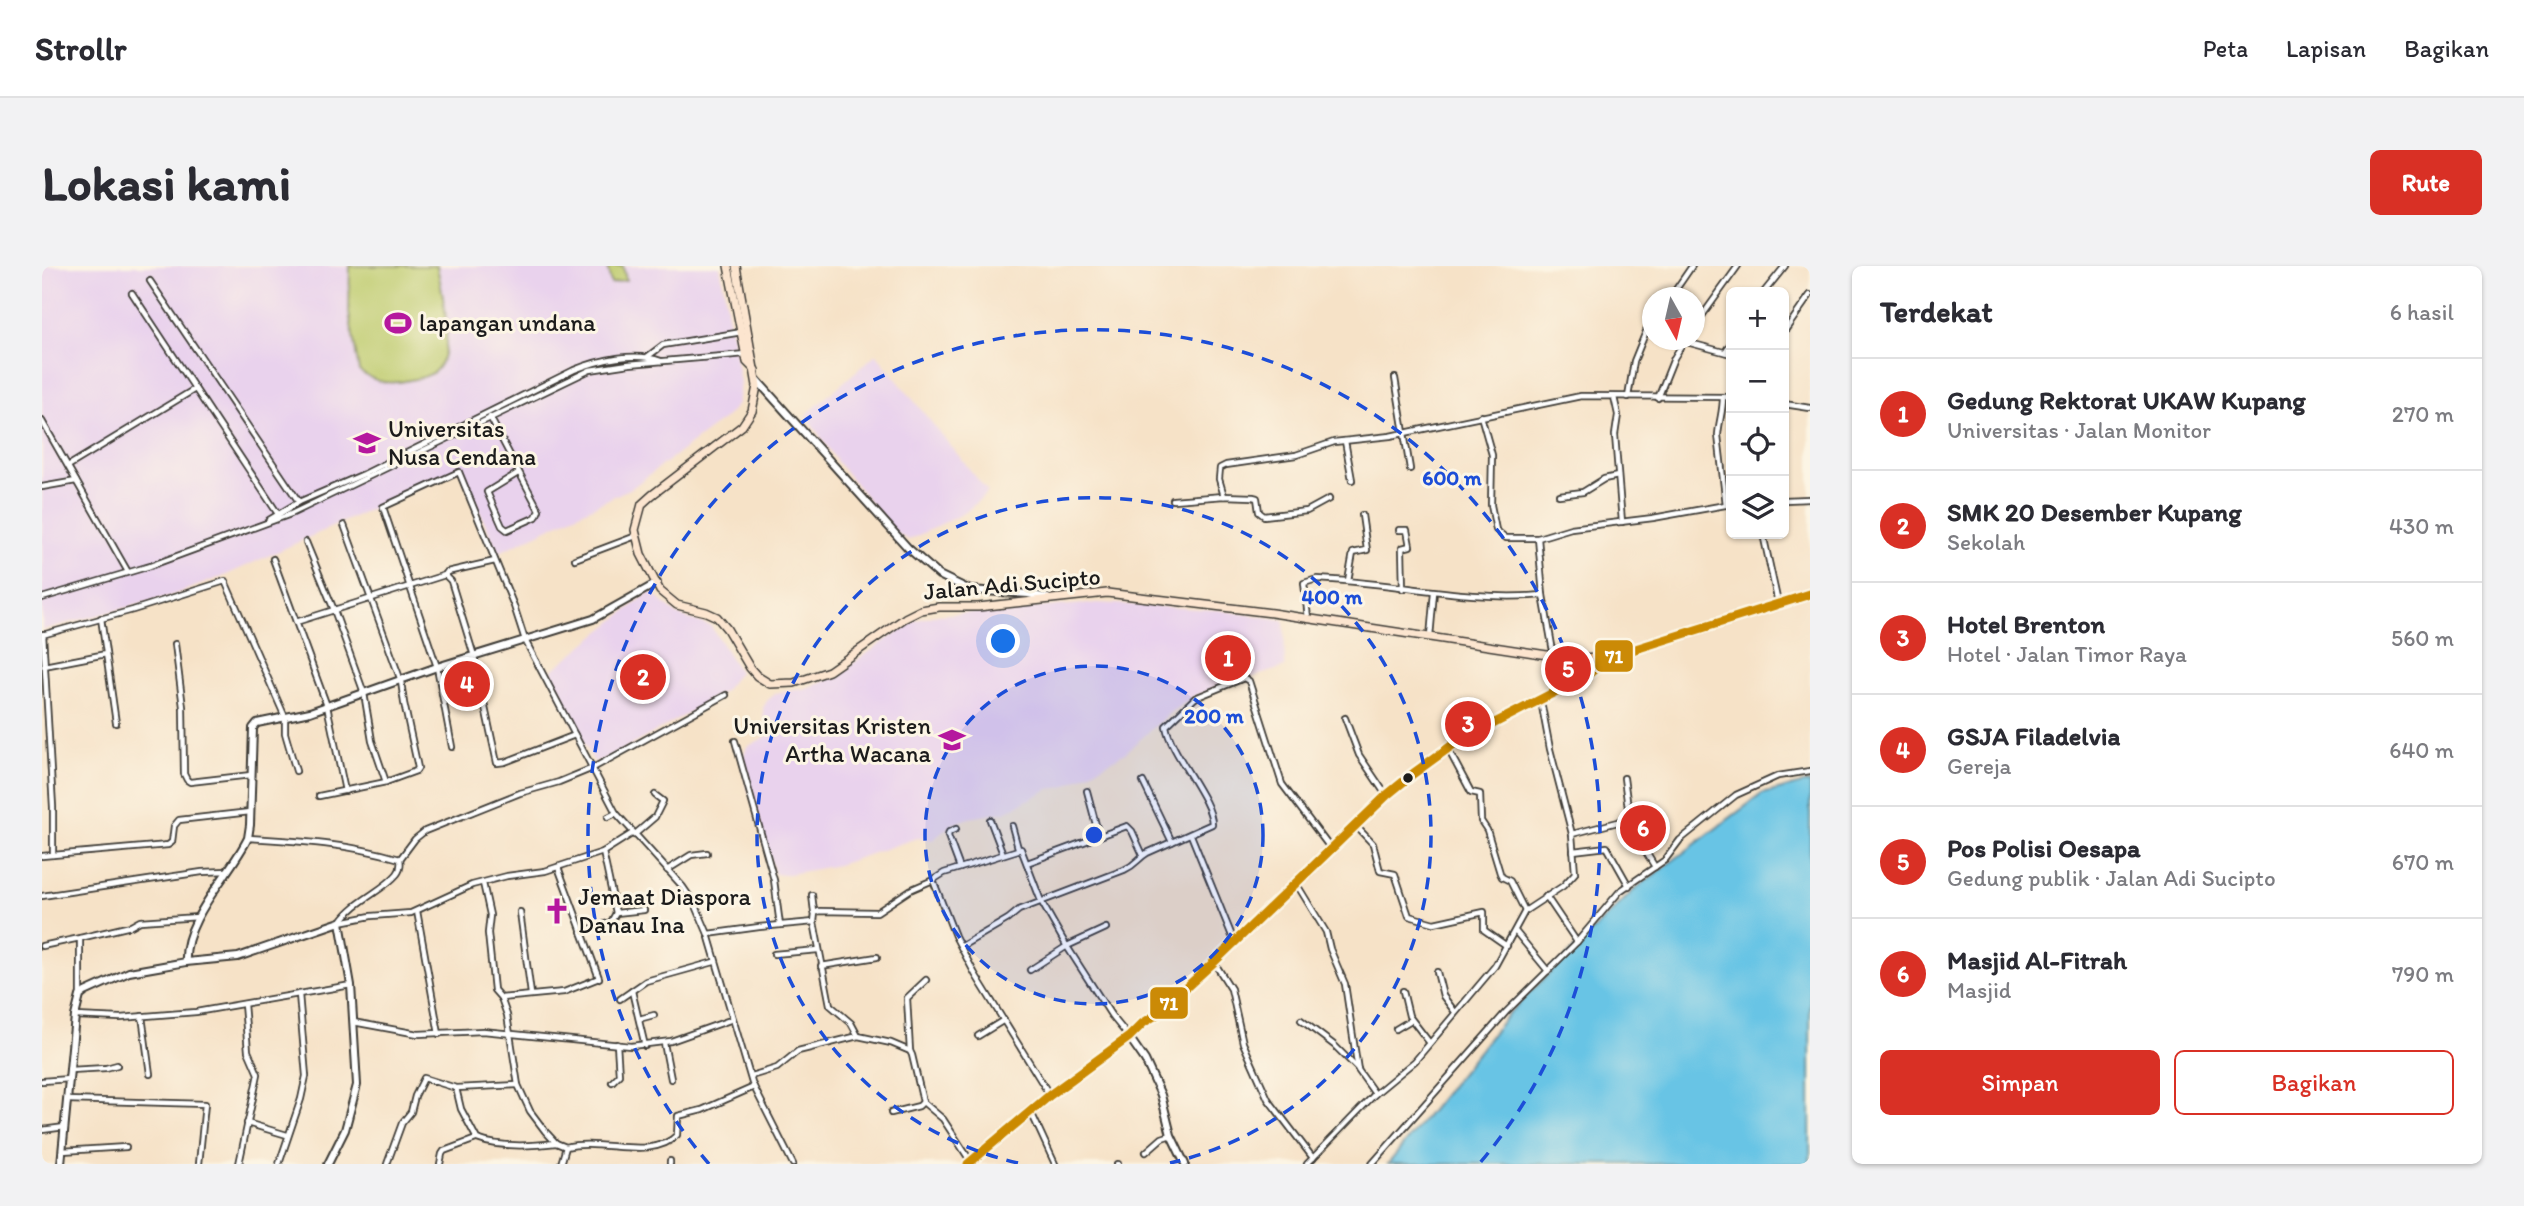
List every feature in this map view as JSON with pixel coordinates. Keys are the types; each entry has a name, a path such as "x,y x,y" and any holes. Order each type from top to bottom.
{"highway":[{"path":"1586,676 1580,660 1610,657 1810,594"},
{"path":"970,1163 1050,1095 1129,1037 1214,962 1387,795 1448,749 1586,676 1610,657"}],"main road":[{"path":"727,266 744,331"},
{"path":"636,536 636,520 642,504 666,482 717,446 747,420 756,395 757,380 755,370 747,362 736,266"},
{"name":"Jalan Adi Sucipto","path":"636,536 641,554 662,594 677,605 718,617 757,676 770,684 794,683 829,671 905,618 921,610 978,607 1107,593 1308,618 1580,660"}],"street":[{"path":"1678,287 1692,266"},
{"path":"1705,313 1738,266"},
{"path":"1768,287 1785,266"},
{"path":"150,281 299,502"},
{"path":"132,293 279,516"},
{"path":"1789,325 1810,295"},
{"path":"647,358 663,345 744,331"},
{"path":"1628,397 1634,361 1642,346"},
{"path":"1705,346 1726,352"},
{"path":"1658,398 1678,350"},
{"path":"628,361 663,362 748,354"},
{"path":"42,598 128,572 279,516 575,373 647,358 663,362"},
{"path":"1395,378 1410,468"},
{"path":"757,380 908,548 939,575 970,590 1048,598"},
{"path":"68,466 195,389"},
{"path":"1224,496 1219,474 1220,468 1226,465 1296,455 1326,444 1520,411 1581,396 1723,397 1723,415 1718,435 1726,485"},
{"path":"1614,397 1618,415 1615,435 1622,522"},
{"path":"1789,405 1810,408"},
{"path":"490,415 539,513 536,517 507,530 502,526 487,492 518,473"},
{"path":"1481,416 1492,455 1491,505 1496,530 1506,538 1538,538 1571,528 1726,505"},
{"path":"42,421 128,572"},
{"path":"1345,441 1352,480"},
{"path":"279,516 299,502 379,469"},
{"path":"452,747 436,667 383,507 458,472 461,473 514,606 524,640 616,813 684,887 696,906 708,934 754,1087 793,1164"},
{"path":"1559,495 1583,492 1604,479 1618,476"},
{"path":"42,487 76,481"},
{"path":"1173,500 1224,496 1257,498 1260,515 1264,516 1307,511 1329,499"},
{"path":"1789,500 1810,499"},
{"path":"1348,581 1353,553 1367,550 1362,514"},
{"path":"319,796 386,782 418,768 401,681 344,525"},
{"path":"1399,530 1408,530 1410,546 1403,547 1401,552 1403,589"},
{"path":"575,559 636,536"},
{"path":"1538,538 1543,595 1554,658"},
{"path":"1764,539 1778,603"},
{"path":"306,542 364,693 372,741 386,782"},
{"path":"273,559 327,706 345,791"},
{"path":"296,622 445,575 447,572 495,561"},
{"path":"445,575 451,581 474,656 497,763 575,735"},
{"path":"1308,618 1305,582 1317,579 1509,598 1543,595"},
{"path":"53,855 53,807 42,635 225,581 285,717 285,733 296,771"},
{"path":"186,962 185,951 198,917 248,838 254,725 259,721 327,706 436,667 605,614 657,583"},
{"path":"1430,637 1434,592"},
{"path":"101,618 116,723"},
{"path":"174,645 183,707 184,774 187,780 190,782 251,775"},
{"path":"44,666 106,654"},
{"path":"962,946 1008,919 1019,909 1124,870 1138,862 1143,855 1212,824 1166,726 1195,698 1246,678 1282,783 1331,849"},
{"path":"341,922 368,895 398,874 400,859 415,839 425,831 520,793 559,782 593,768 726,695"},
{"path":"1307,1164 1375,1094 1404,1072 1494,966 1525,911 1567,883 1575,873 1572,834 1550,749 1541,701"},
{"path":"1345,718 1359,755 1387,795"},
{"path":"735,741 774,880 780,925"},
{"path":"1448,749 1471,792 1481,795 1481,821 1488,830 1500,873 1510,881 1525,911"},
{"path":"1372,1164 1506,1012 1577,943 1616,896 1665,860 1675,846 1736,795 1778,776 1810,771"},
{"path":"1572,834 1618,821 1629,815 1623,778"},
{"path":"1143,782 1172,842"},
{"path":"1087,791 1099,836"},
{"path":"80,996 105,981 129,972 186,962 238,957 341,922 417,911 458,890 507,876 558,867 603,852 633,834 657,813 663,801 656,795"},
{"path":"42,856 170,844 175,823 179,820 251,812"},
{"path":"608,817 616,813"},
{"path":"990,820 1003,854"},
{"path":"1356,825 1373,844 1380,871 1395,874 1409,916 1434,923 1484,912 1484,930 1507,946"},
{"path":"1012,826 1018,848 1023,850 1041,901 1111,1016 1145,1060 1161,1095 1171,1135 1185,1164"},
{"path":"1027,863 1128,827 1143,855"},
{"path":"956,829 949,832 948,836 960,868"},
{"path":"1191,835 1234,942"},
{"path":"248,838 323,843 379,852 400,859"},
{"path":"1638,839 1655,867"},
{"path":"1573,851 1608,847 1629,886"},
{"path":"815,913 877,912 910,890 944,873 1018,848"},
{"path":"581,932 611,922 615,913 603,852"},
{"path":"667,870 691,855 707,853"},
{"path":"501,998 564,992 598,980 599,976 558,867"},
{"path":"42,896 202,872 228,871"},
{"path":"933,880 955,936 975,974 1050,1095"},
{"path":"1295,882 1326,932 1330,950 1347,989 1358,1070"},
{"path":"483,883 490,915 488,933 495,990 501,998 511,1035 518,1085 530,1111 556,1143"},
{"path":"812,895 818,950 830,1005 851,1023 858,1035"},
{"path":"1546,897 1577,943"},
{"path":"615,913 644,910"},
{"path":"417,911 439,1034"},
{"path":"520,912 531,994"},
{"path":"42,946 131,926 140,921 198,917"},
{"path":"328,1164 345,1130 357,1085 351,985 341,922"},
{"path":"708,934 814,922"},
{"path":"1030,970 1067,946 1106,928"},
{"path":"1515,931 1548,971"},
{"path":"61,1164 75,1016 80,996 80,938"},
{"path":"774,954 818,950"},
{"path":"821,966 873,960"},
{"path":"620,999 654,978 714,961"},
{"path":"1214,962 1231,989 1240,1034 1261,1085 1276,1111 1313,1158"},
{"path":"1437,972 1443,996 1455,1012"},
{"path":"926,980 907,998 910,1051 923,1102 943,1119 970,1163"},
{"path":"75,1016 142,1016 197,1012 351,985"},
{"path":"632,991 645,1046"},
{"path":"1403,991 1406,1010 1429,1042"},
{"path":"279,1164 301,1100 306,1072 299,994"},
{"path":"239,1164 258,1072 248,1051 244,1004"},
{"path":"639,1019 654,1015"},
{"path":"142,1016 150,1074"},
{"path":"353,1022 418,1034 483,1031 645,1046 663,1043 733,1019"},
{"path":"978,1036 1004,1020"},
{"path":"1301,1020 1334,1045 1358,1070 1375,1094"},
{"path":"1396,1029 1412,1020"},
{"path":"751,1076 777,1069 803,1049 858,1035 910,1051"},
{"path":"663,1043 671,1079"},
{"path":"612,1082 619,1074 617,1044"},
{"path":"70,1070 117,1065"},
{"path":"387,1164 423,1079 428,1077 456,1088 518,1085"},
{"path":"42,1081 69,1079"},
{"path":"440,1164 444,1151 477,1139 521,1144 556,1143 566,1147 592,1143 648,1148 660,1146 677,1135 678,1115 702,1110 754,1087"},
{"path":"456,1088 461,1109 477,1139"},
{"path":"67,1100 205,1104 199,1164"},
{"path":"891,1113 919,1106 923,1102"},
{"path":"1031,1112 1055,1164"},
{"path":"247,1123 287,1135"},
{"path":"42,1130 66,1127"},
{"path":"1146,1152 1162,1138 1171,1135"},
{"path":"62,1151 126,1147"},
{"path":"561,1164 566,1147"}],"shaded area":[{"name":"Universitas Nusa Cendana","path":"42,266 720,266 740,383 737,404 725,418 633,487 498,553 461,468 224,576 170,596 42,630"},
{"path":"876,354 988,492 966,512 909,540 896,533 838,463 806,415"},
{"path":"651,591 677,615 711,626 739,672 724,691 606,759 594,762 559,696 550,672"},
{"name":"Universitas Kristen Artha Wacana","path":"1098,603 1218,610 1284,620 1285,667 1196,695 1172,711 1125,753 1064,787 1049,789 1005,812 952,824 933,840 917,838 838,865 784,875 775,874 741,761 747,747 776,731 773,725 764,719 763,708 776,693 809,688 835,676 913,621 937,615"}],"green space":[{"name":"lapangan undana","path":"350,266 437,266 447,335 442,361 435,371 419,378 390,383 371,378 359,371 349,313"},
{"path":"607,266 623,266 626,280 611,284"}],"water":[{"path":"1810,782 1810,1164 1388,1164 1509,1013 1635,889 1762,794"}],"transit line":[{"name":"71","path":"968,1164 1050,1095 1156,1015 1387,795 1454,744 1586,676 1610,657 1810,594"}],"place":[{"name":"lapangan undana","path":"398,323"},
{"name":"Universitas Nusa Cendana","path":"367,443"},
{"name":"Gedung Rektorat UKAW Kupang","path":"1228,658"},
{"name":"Pos Polisi Oesapa","path":"1568,669"},
{"name":"SMK 20 Desember Kupang","path":"643,677"},
{"name":"GSJA Filadelvia","path":"467,684"},
{"name":"Hotel Brenton","path":"1468,724"},
{"name":"Universitas Kristen Artha Wacana","path":"952,740"},
{"name":"Masjid Al-Fitrah","path":"1643,828"},
{"name":"Jemaat Diaspora Danau Ina","path":"557,911"}]}
